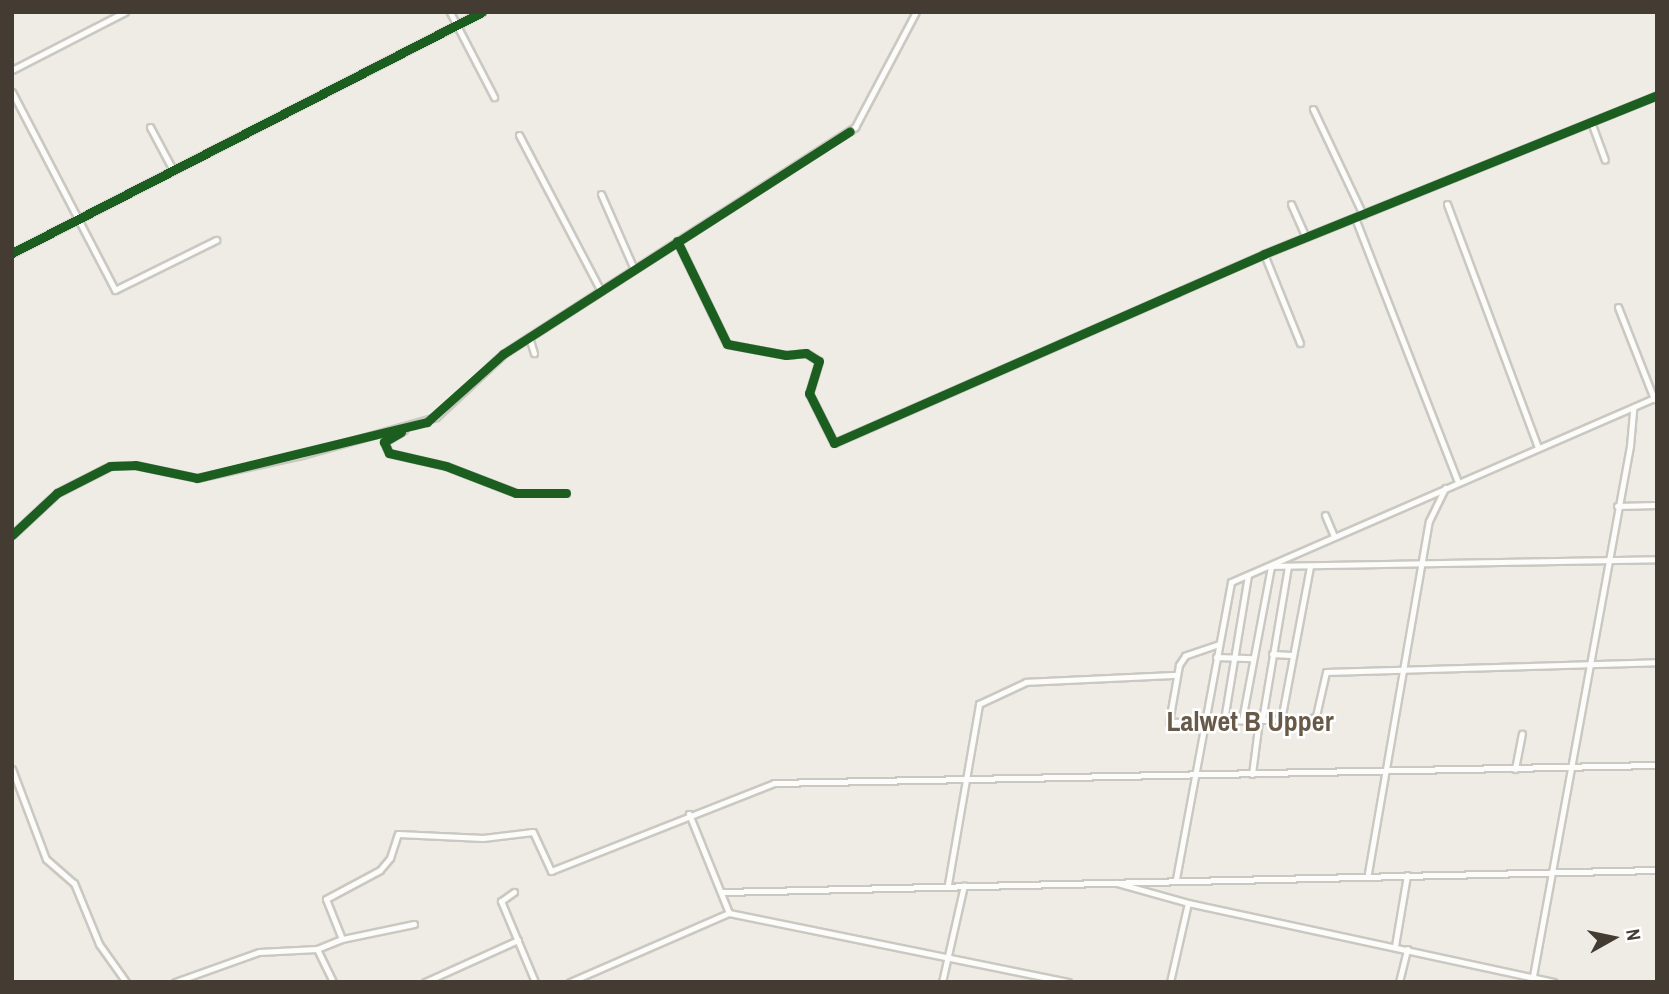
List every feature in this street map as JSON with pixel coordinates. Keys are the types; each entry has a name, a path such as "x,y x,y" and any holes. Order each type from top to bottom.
{"street":[{"path":"12,70 125,12"},
{"path":"450,12 494,97"},
{"path":"12,253 482,12"},
{"path":"566,493 516,493 446,466 389,453 384,442 442,412 489,366 529,337 855,127 916,12"},
{"path":"12,92 76,220 115,290 216,240"},
{"path":"677,241 727,344 786,355 806,353 819,360 810,378 809,393 834,443 1264,254 1657,94"},
{"path":"1313,109 1363,215"},
{"path":"1591,122 1605,160"},
{"path":"150,127 173,170"},
{"path":"519,135 601,291"},
{"path":"601,194 634,270"},
{"path":"1291,204 1306,237"},
{"path":"1447,204 1538,447"},
{"path":"1355,218 1458,482"},
{"path":"1264,254 1300,343"},
{"path":"1176,879 1219,644 1226,589 1248,575 1334,536 1655,398 1618,307"},
{"path":"529,337 534,353"},
{"path":"1534,976 1573,768 1607,561 1630,446 1633,408"},
{"path":"12,534 57,493 110,466 135,465 197,478 409,427"},
{"path":"1368,873 1429,521 1445,488"},
{"path":"1617,506 1657,505"},
{"path":"1325,515 1334,536"},
{"path":"1269,566 1657,559"},
{"path":"1242,720 1269,566"},
{"path":"1252,774 1288,566"},
{"path":"1281,720 1310,566"},
{"path":"1224,720 1248,575"},
{"path":"1219,644 1185,656 1176,675 1168,721 1281,720 1316,716 1326,672 1657,662"},
{"path":"1272,654 1292,656"},
{"path":"1216,657 1254,658"},
{"path":"948,884 977,708 983,702 1026,682 1176,675"},
{"path":"1515,769 1522,734"},
{"path":"342,939 326,899 380,870 390,858 398,834 483,838 533,832 551,871 689,814 775,783 1657,765"},
{"path":"12,769 46,859 72,880 99,944 126,982"},
{"path":"689,814 723,892 729,913"},
{"path":"723,892 1368,873 1408,875 1657,870"},
{"path":"1395,946 1408,875"},
{"path":"1114,882 1188,903 1554,982"},
{"path":"942,982 964,885"},
{"path":"514,892 500,901 535,982"},
{"path":"1170,982 1188,903"},
{"path":"570,982 729,913 1068,982"},
{"path":"175,982 259,952 317,949 342,939 414,924"},
{"path":"425,982 517,940"},
{"path":"317,949 333,982"},
{"path":"1399,982 1407,949"}],"cycle path":[{"path":"12,253 482,12"},
{"path":"677,241 727,344 786,355 806,353 819,361 809,393 834,443 1264,254 1657,95"},
{"path":"12,535 57,493 110,466 135,465 197,478 427,422 503,354 850,131"},
{"path":"401,432 384,442 389,453 446,466 516,493 566,493"}],"district":[{"name":"Lalwet B Upper","path":"1250,721"}]}
